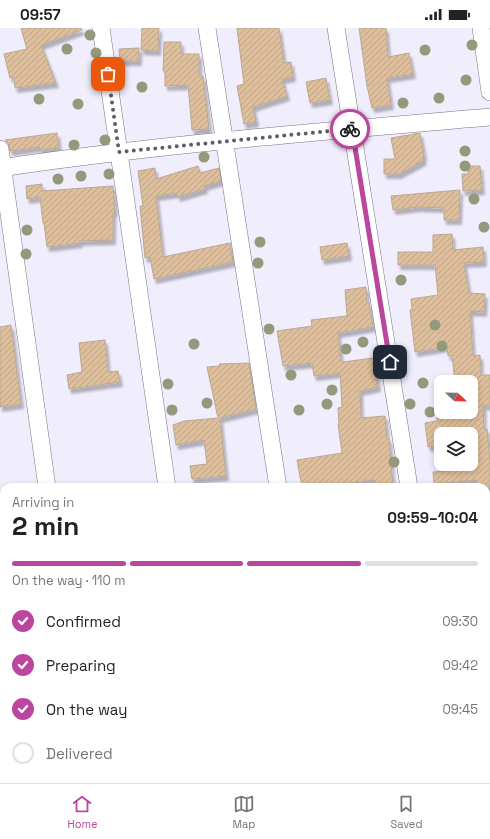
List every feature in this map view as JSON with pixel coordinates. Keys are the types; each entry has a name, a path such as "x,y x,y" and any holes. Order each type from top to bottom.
{"street":[{"path":"101,28 166,483"},
{"path":"208,28 224,141 277,483"},
{"path":"336,28 408,483"},
{"path":"481,28 490,92"},
{"path":"1,168 119,152 224,141 490,117"},
{"path":"0,149 1,168 45,483"}],"building":[{"path":"21,28 81,28 82,30 41,45 56,83 15,88 14,77 10,78 4,54 27,49"},
{"path":"142,28 159,28 158,51 141,50"},
{"path":"237,28 279,28 284,63 291,62 293,77 282,79 287,96 253,107 256,122 244,124 237,86 244,84"},
{"path":"359,28 386,28 388,57 409,53 413,74 387,78 391,105 372,108 367,86"},
{"path":"164,42 181,42 181,54 199,54 199,76 203,76 209,129 192,130 188,85 165,86 165,71 163,71"},
{"path":"139,48 139,61 120,61 119,49"},
{"path":"326,78 330,100 310,103 306,82"},
{"path":"57,133 59,148 40,150 39,147 10,151 8,143 5,140"},
{"path":"420,133 424,155 423,161 399,174 384,174 384,159 395,159 391,138"},
{"path":"198,166 200,173 219,168 221,181 204,186 205,189 178,197 177,193 156,196 163,257 230,243 233,262 154,279 150,257 145,258 140,206 143,206 138,171 155,168 156,179"},
{"path":"468,166 480,166 482,190 463,191 462,174 468,174"},
{"path":"42,184 42,191 113,186 115,212 113,213 113,240 79,241 80,243 47,247 40,197 27,199 26,186"},
{"path":"460,190 459,220 444,220 444,208 418,207 393,210 391,196"},
{"path":"452,234 453,250 483,247 484,262 464,263 469,293 485,294 484,312 470,311 473,356 480,355 481,375 490,375 490,406 483,405 484,429 487,429 490,462 490,483 477,483 477,480 434,483 433,472 478,471 478,427 434,427 434,446 428,447 425,423 437,421 437,419 478,419 478,375 454,375 452,355 448,356 447,347 415,352 410,310 412,309 411,299 438,295 435,265 398,265 398,252 433,252 433,235"},
{"path":"347,243 349,256 322,260 320,247"},
{"path":"366,287 367,304 369,303 373,327 338,333 341,361 373,358 378,387 360,391 361,418 385,416 387,439 389,439 393,483 374,483 374,480 352,483 301,483 297,460 342,453 338,424 338,408 342,407 340,373 314,376 312,363 283,366 277,331 312,326 311,320 347,316 345,290"},
{"path":"11,325 21,404 0,407 0,327"},
{"path":"105,340 108,372 118,371 120,382 69,389 67,375 82,372 79,343"},
{"path":"249,363 256,409 220,418 226,476 192,479 190,466 207,464 204,440 176,445 173,425 184,421 218,418 207,367 220,366 219,364"}],"way so far":[{"path":"108,74 119,152 350,129"}],"route":[{"path":"350,129 352,129 390,362"}]}
